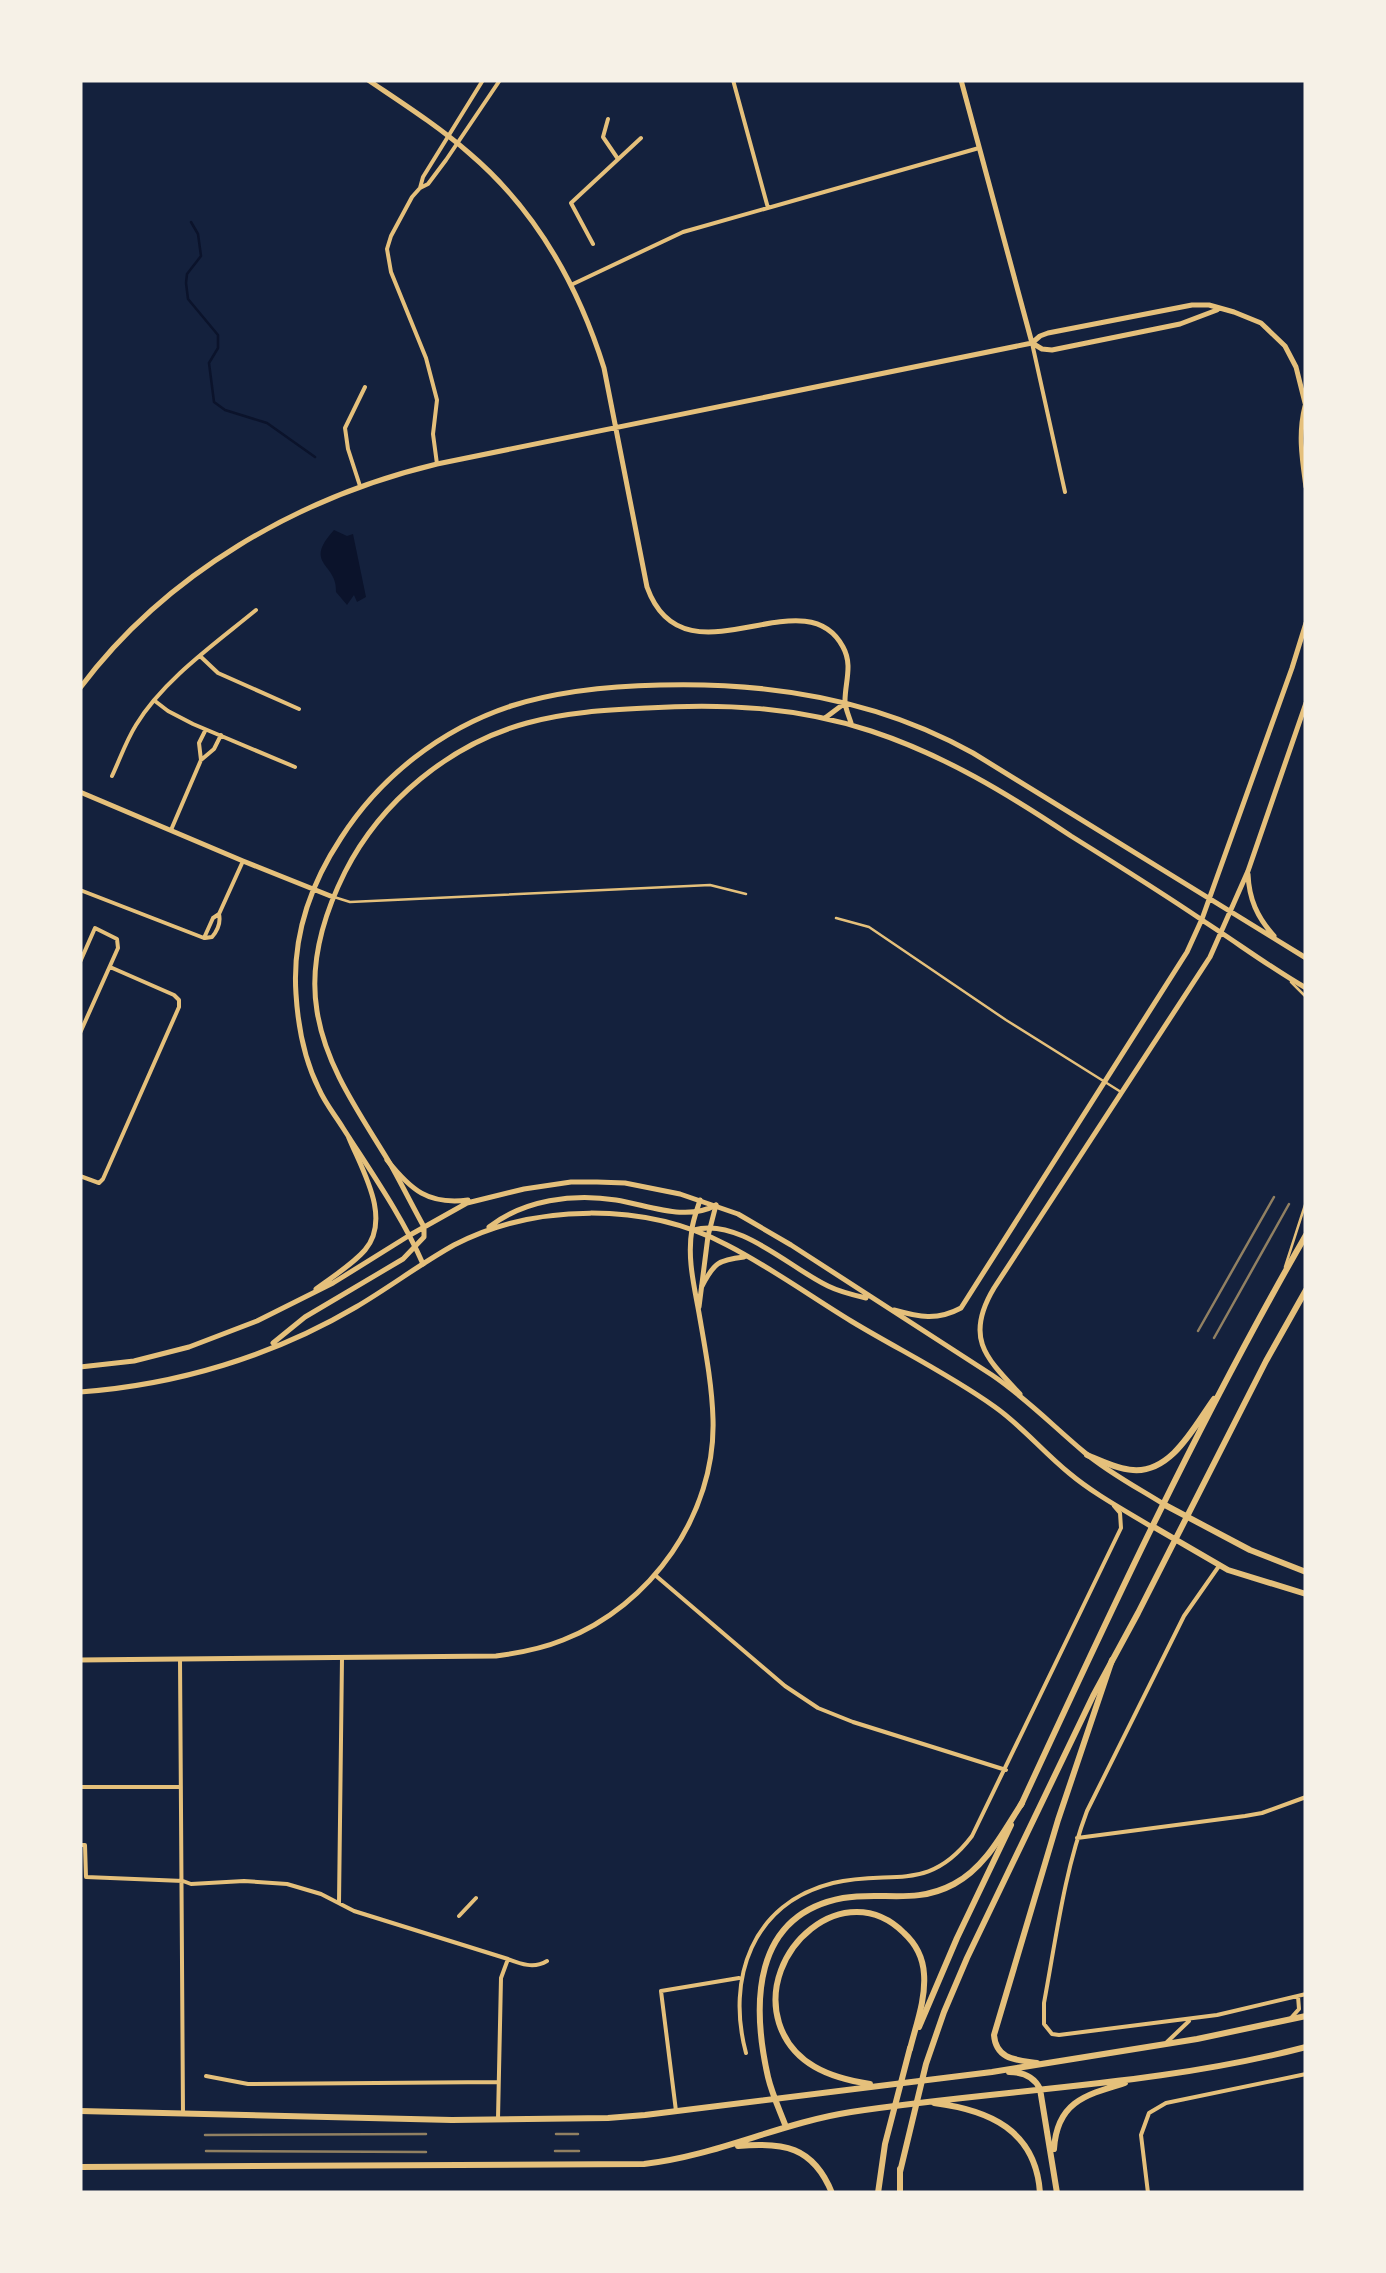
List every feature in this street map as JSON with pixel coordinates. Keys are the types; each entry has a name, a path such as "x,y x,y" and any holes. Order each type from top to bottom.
{"main road":[{"path":"910,2049 956,1938 1087,1660 1227,1382 1306,1236"},
{"path":"898,2193 907,2137 932,2047 967,1958 1112,1660 1306,1290"},
{"path":"1087,1455 1133,1470 1163,1462 1188,1436 1227,1382"},
{"path":"1165,1504 1250,1550 1306,1572"},
{"path":"1154,1528 1219,1566 1306,1594"},
{"path":"1043,2064 1002,2054 994,2043 994,2035 1058,1820 1112,1660"},
{"path":"786,2128 766,2060 759,1994 766,1961 779,1938 800,1916 827,1902 854,1897 924,1896 957,1882 982,1861 1022,1803"},
{"path":"878,2193 885,2144 925,1984 922,1958 898,1927 874,1915 849,1913 826,1920 799,1938 783,1962 775,2003 782,2032 798,2056 821,2071 881,2085"},
{"path":"80,2111 314,2118 608,2118 992,2072 1306,2016"},
{"path":"80,2168 611,2165 668,2161 830,2116 1214,2068 1306,2047"},
{"path":"992,2072 1024,2074 1033,2078 1040,2090 1058,2193"},
{"path":"1054,2166 1056,2133 1069,2108 1087,2095 1139,2078"},
{"path":"923,2102 971,2110 1003,2124 1031,2156 1040,2193"},
{"path":"727,2147 771,2144 794,2150 822,2173 832,2193"}],"street":[{"path":"368,80 458,144 496,179 537,227 572,285 599,353 645,578 656,606 670,622 690,631 800,621 820,625 837,637 847,656 845,703 852,725"},
{"path":"437,464 433,434 437,400 426,358 387,258 391,236 482,80"},
{"path":"420,188 428,184 458,144 500,80"},
{"path":"733,80 768,208"},
{"path":"961,80 1032,343 1065,492"},
{"path":"608,119 603,136 618,160"},
{"path":"593,244 571,203 641,138"},
{"path":"572,285 674,235 979,148"},
{"path":"80,688 154,610 214,561 283,520 360,486 437,464 1032,343 1048,334 1176,307 1200,304 1241,314 1256,320 1281,341 1296,367 1306,406 1300,425 1300,446 1306,487"},
{"path":"1032,343 1052,350 1180,324 1221,309"},
{"path":"360,486 345,428 365,387"},
{"path":"112,776 134,727 155,700 256,610"},
{"path":"886,1308 928,1318 961,1308 1187,952 1306,623"},
{"path":"200,656 218,673 299,709"},
{"path":"423,1264 410,1235 319,1090 299,1030 296,963 302,924 326,862 364,806 400,769 466,725 511,706 630,686 724,684 785,690 882,712 947,739 1306,958"},
{"path":"155,700 168,711 295,767"},
{"path":"1165,1504 1087,1455 1020,1394 983,1351 979,1333 982,1312 1210,957 1248,871 1306,702"},
{"path":"825,718 845,703"},
{"path":"267,1348 305,1316 403,1259 424,1237 424,1227 333,1065 317,1012 315,975 321,933 333,896 355,853 398,798 450,758 524,724 568,714 726,705 778,709 852,725 937,756 992,786 1306,988"},
{"path":"201,760 199,743 206,729"},
{"path":"171,830 201,760 214,750 221,735"},
{"path":"80,792 333,896"},
{"path":"80,890 204,938 212,937 243,861"},
{"path":"1248,871 1255,910 1279,942"},
{"path":"80,962 95,928 117,939 118,948 80,1032"},
{"path":"80,1176 94,1183 103,1179 179,1008 174,995 110,967"},
{"path":"80,1012 87,1016"},
{"path":"304,1298 364,1252 371,1242 376,1216 372,1193 350,1138"},
{"path":"388,1160 409,1185 432,1199 448,1202 556,1184 597,1182 651,1188 700,1200 759,1225 1020,1394"},
{"path":"80,1367 134,1361 190,1348 333,1283 410,1235 480,1198"},
{"path":"483,1232 524,1206 570,1198 611,1199 696,1213 716,1206"},
{"path":"80,1660 496,1656 566,1640 604,1619 639,1592 670,1555 690,1521 704,1482 713,1424 692,1282 692,1230 700,1200"},
{"path":"698,1310 716,1206"},
{"path":"80,1392 171,1380 227,1365 328,1323 454,1245 483,1232 536,1218 594,1214 645,1219 708,1236 972,1391 1016,1423 1072,1476 1154,1528"},
{"path":"692,1230 711,1226 740,1234 828,1286 873,1299"},
{"path":"702,1286 717,1263 747,1257"},
{"path":"746,2053 740,2032 741,1978 755,1940 774,1915 814,1889 837,1882 915,1877 929,1872 952,1859 972,1836 1121,1528 1120,1513 1112,1502"},
{"path":"1219,1566 1184,1616 1087,1811 1077,1838 1042,2015 1047,2030 1059,2035 1216,2016 1306,1994"},
{"path":"655,1575 785,1686 818,1708 1006,1770"},
{"path":"338,1904 342,1658"},
{"path":"180,1659 183,2113"},
{"path":"80,1787 182,1787"},
{"path":"1077,1838 1262,1813 1306,1798"},
{"path":"80,1844 85,1844 86,1876 192,1884 286,1884 321,1894 354,1910 531,1966 547,1962"},
{"path":"459,1916 476,1898"},
{"path":"498,2119 501,1978 508,1959"},
{"path":"676,2111 661,1991 741,1978"},
{"path":"1285,2022 1299,2009 1298,1996"},
{"path":"1163,2044 1193,2018"},
{"path":"1148,2193 1142,2135 1148,2113 1166,2103 1306,2074"},
{"path":"206,2076 233,2083 262,2084 498,2082"}],"lane":[{"path":"333,896 350,902 710,886 746,894"},
{"path":"836,918 870,927 1006,1020 1123,1093"},
{"path":"1287,977 1306,997"},
{"path":"1282,1278 1306,1202"}],"water":[{"path":"334,530 347,536 353,534 366,597 357,602 354,595 347,605 336,592 332,575 321,557 321,550"}],"waterway":[{"path":"191,222 198,234 201,256 187,274 188,299 218,335 218,348 209,363 214,402 225,410 267,423 315,457"}],"railway":[{"path":"1198,1331 1274,1197"},
{"path":"1214,1338 1289,1204"},
{"path":"205,2135 426,2134"},
{"path":"556,2134 578,2134"},
{"path":"206,2151 426,2152"},
{"path":"555,2151 579,2151"}]}
